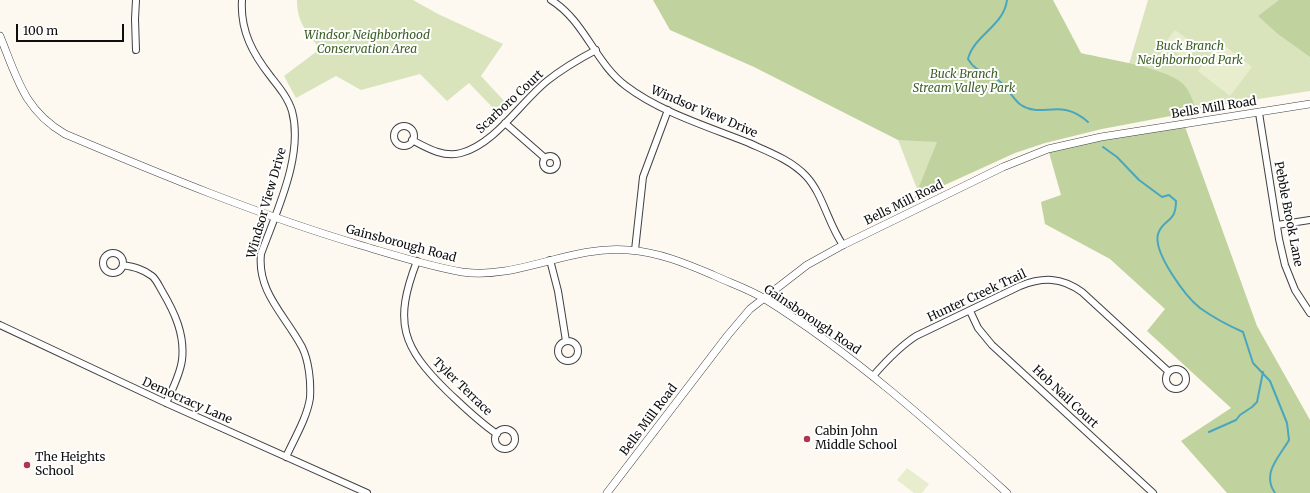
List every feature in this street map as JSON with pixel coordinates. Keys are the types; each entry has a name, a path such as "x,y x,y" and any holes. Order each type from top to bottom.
{"street":[{"path":"136,0 136,50"},
{"name":"Windsor View Drive","path":"242,0 244,27 251,48 283,92 291,109 294,123 295,144 291,166 275,217 261,254 260,266 262,279 272,303 302,348 308,366 310,384 307,411 286,457"},
{"name":"Windsor View Drive","path":"551,0 576,21 614,75 624,86 645,100 767,151 796,167 806,176 815,189 834,233 842,245"},
{"name":"Gainsborough Road","path":"0,36 29,102 38,114 54,128 144,167 275,217 417,262 463,272 510,270 569,254 605,250 635,250 654,253 689,265 763,298 822,338 873,376 928,421 1007,493"},
{"name":"Scarboro Court","path":"412,140 435,152 460,154 477,148 505,123 546,82 572,63 596,50"},
{"name":"Bells Mill Road","path":"607,493 728,335 750,309 808,265 842,245 1003,167 1048,149 1101,137 1310,104"},
{"path":"635,250 643,177 668,110"},
{"name":"Pebble Brook Lane","path":"1259,113 1277,225 1287,271 1295,290 1310,313"},
{"path":"505,123 545,158"},
{"path":"1277,225 1310,220"},
{"path":"550,260 558,291 566,341"},
{"name":"Tyler Terrace","path":"417,262 409,283 404,307 405,331 411,350 429,373 481,423 497,434"},
{"path":"124,265 137,267 153,277 168,302 180,328 183,340 182,361 179,373 166,403"},
{"name":"Hunter Creek Trail","path":"873,376 886,360 903,345 1034,280 1046,279 1064,282 1082,292 1169,372"},
{"name":"Hob Nail Court","path":"970,311 978,328 992,345 1153,493"},
{"name":"Democracy Lane","path":"0,325 166,403 368,493"}],"green space":[{"name":"Windsor Neighborhood Conservation Area","path":"297,0 413,0 438,14 503,44 481,76 506,103 497,112 469,83 447,101 420,74 361,90 336,76 296,98 284,76 320,49 307,32 301,21 297,8"},
{"name":"Buck Branch Stream Valley Park","path":"653,0 1053,0 1081,53 1148,68 1173,77 1182,83 1187,89 1197,111 1102,129 1045,143 1015,153 914,199 937,142 898,140 754,67 670,30"},
{"name":"Buck Branch Neighborhood Park","path":"1148,0 1310,0 1310,91 1111,122 1047,137 919,194 890,119 1036,44 1127,71"},
{"path":"1279,0 1310,0 1310,57 1278,34 1258,16"},
{"name":"Buck Branch Neighborhood Park","path":"1175,30 1197,46 1187,60 1165,43"},
{"path":"1220,42 1252,67 1230,96 1198,71"},
{"path":"1184,124 1257,326 1310,420 1310,493 1227,493 1181,441 1231,408 1147,331 1165,309 1110,259 1045,224 1041,202 1061,195 1048,149"},
{"path":"907,468 929,484 922,493 914,493 897,480"}],"waterway":[{"path":"1007,0 1005,9 1000,17 976,43 971,51 968,59 971,64 994,77 1021,105 1029,109 1060,109 1078,115 1088,122"},
{"path":"1103,147 1117,157 1139,180 1162,197 1169,195 1176,201 1174,214 1163,225 1158,234 1160,252 1165,263 1179,285 1200,308 1210,315 1243,332 1253,363 1270,381 1287,423 1289,440 1273,465 1271,472 1271,486 1275,493"},
{"path":"1209,432 1236,420 1257,402 1263,372"}],"place":[{"name":"Cabin John Middle School","path":"807,439"},
{"name":"The Heights School","path":"27,465"}]}
